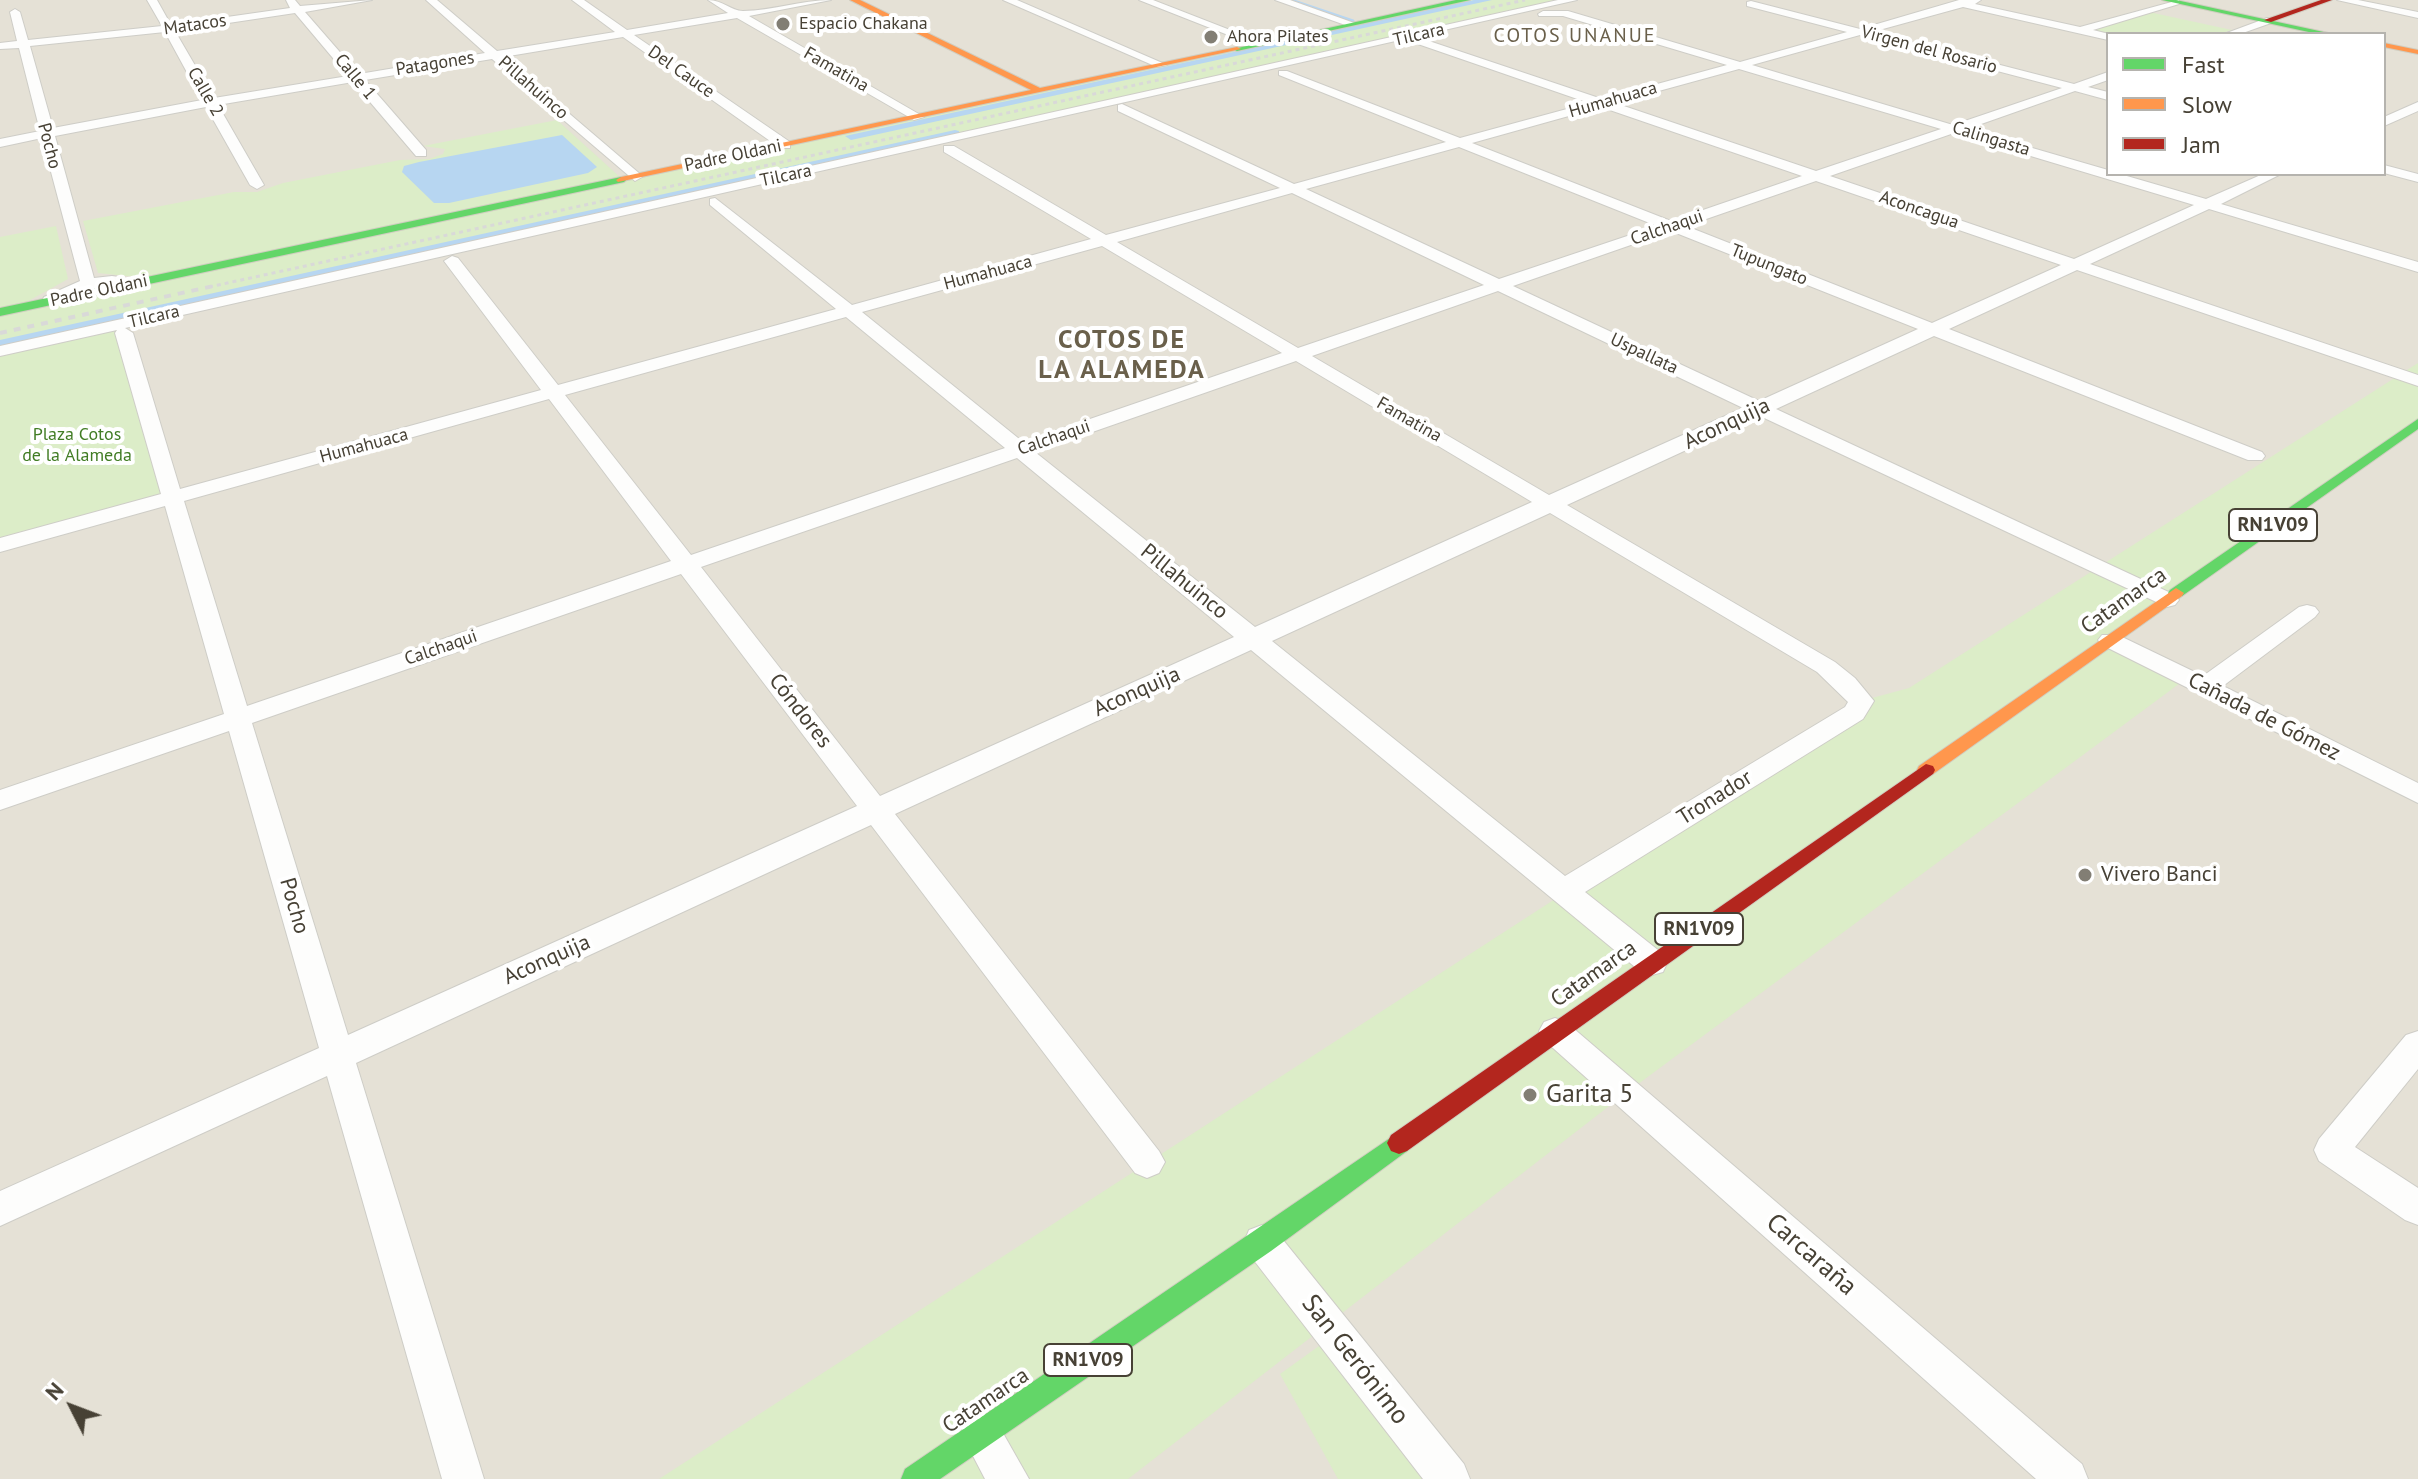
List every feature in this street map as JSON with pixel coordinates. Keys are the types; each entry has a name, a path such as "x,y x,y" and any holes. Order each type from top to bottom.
{"main road":[{"path":"854,0 1046,89"},
{"path":"869,0 1046,89"},
{"name":"Padre Oldani","path":"0,312 1466,0"},
{"path":"2267,21 2328,0"},
{"path":"2170,1 2319,32"},
{"path":"2386,45 2418,52"},
{"name":"Catamarca","path":"915,1479 1262,1242 1555,1031 2110,640 2414,431"}],"street":[{"name":"Calle 2","path":"152,0 257,185"},
{"name":"Matacos","path":"0,46 169,28 294,5 367,0"},
{"name":"Pillahuinco","path":"431,0 644,175"},
{"name":"Pillahuinco","path":"447,0 500,54"},
{"name":"Del Cauce","path":"577,0 785,145"},
{"name":"Famatina","path":"713,0 918,117"},
{"name":"Patagones","path":"0,143 210,102 826,0"},
{"path":"1008,0 1161,65"},
{"path":"1144,0 1260,44"},
{"path":"1280,0 1358,23"},
{"path":"1300,0 1358,23"},
{"path":"1945,0 1969,2 2106,37"},
{"path":"2342,0 2418,15"},
{"path":"2081,31 2170,1"},
{"name":"Humahuaca","path":"0,545 1969,2"},
{"name":"Virgen del Rosario","path":"1751,4 2106,95"},
{"name":"Calle 1","path":"294,5 421,153"},
{"name":"Tilcara","path":"1419,41 1425,37 1568,7"},
{"name":"Tilcara","path":"0,351 1568,7"},
{"name":"Calingasta","path":"1568,7 1740,65 2106,174"},
{"name":"Pocho","path":"15,12 45,133 89,282"},
{"path":"2235,32 2267,21"},
{"name":"Aconcagua","path":"1419,41 2418,381"},
{"name":"Tupungato","path":"1283,73 2255,456"},
{"name":"Calchaqui","path":"0,800 2106,77"},
{"path":"2399,104 2417,107"},
{"path":"2386,121 2417,107"},
{"name":"Uspallata","path":"1122,108 2167,600"},
{"name":"Famatina","path":"949,149 1826,667 1861,701"},
{"path":"2386,170 2418,178"},
{"name":"Calingasta","path":"2114,176 2418,267"},
{"name":"Aconquija","path":"0,1209 1553,505 2270,176"},
{"name":"Pillahuinco","path":"715,202 1652,963"},
{"name":"Cóndores","path":"452,261 1147,1162"},
{"path":"50,301 89,282 134,283"},
{"name":"Pocho","path":"124,333 463,1479"},
{"path":"2205,687 2307,612"},
{"name":"Cañada de Gómez","path":"2110,640 2418,794"},
{"name":"Tronador","path":"1564,891 1854,713 1861,701"},
{"name":"Carcaraña","path":"1555,1031 2049,1473"},
{"path":"2418,1045 2331,1150 2418,1208"},
{"name":"San Gerónimo","path":"1262,1242 1449,1479"},
{"path":"981,1433 1008,1479"}],"shaded area":[{"path":"0,0 2418,0 2418,1479 0,1479"}],"green space":[{"name":"Plaza Cotos de la Alameda","path":"1466,0 1572,0 122,324 174,498 0,545 0,312"},
{"path":"2149,12 2232,30 2106,34 2090,30"},
{"path":"557,120 621,178 146,278 98,273 83,221 234,192 257,192 283,183 400,160 429,159 443,154 445,149 423,146"},
{"path":"56,226 68,279 23,304 0,309 0,237"},
{"path":"2418,363 2418,423 2111,639 2187,678 1626,1093 1128,1479 659,1479 1861,701 1909,688"},
{"path":"1319,1346 1422,1479 1338,1479 1280,1374"}],"water":[{"path":"562,135 597,167 588,173 449,203 434,203 402,172 404,166 419,162"}],"waterway":[{"path":"1291,0 1353,21"},
{"path":"1374,24 1487,0"},
{"path":"1056,92 1368,26"},
{"path":"851,136 1050,94"},
{"path":"0,345 955,134"}],"railway":[{"path":"209,287 1525,0"},
{"path":"0,333 218,285"}],"traffic: fast":[{"path":"1237,49 1466,0"},
{"path":"2166,0 2319,32"},
{"path":"0,312 621,180"},
{"path":"2176,593 2418,423"},
{"path":"915,1479 1262,1242 1399,1143"}],"traffic: slow":[{"path":"854,0 1039,91"},
{"path":"2386,45 2418,52"},
{"path":"621,180 1237,49"},
{"path":"1926,770 2176,593"}],"traffic: jam":[{"path":"2268,20 2328,0"},
{"path":"1399,1143 1926,770"}],"place":[{"name":"Espacio Chakana","path":"783,24"},
{"name":"Ahora Pilates","path":"1211,37"},
{"name":"Vivero Banci","path":"2085,875"},
{"name":"Garita 5","path":"1530,1095"}],"district":[{"name":"COTOS UNANUE","path":"1575,36"},
{"name":"COTOS DE LA ALAMEDA","path":"1122,356"}]}
